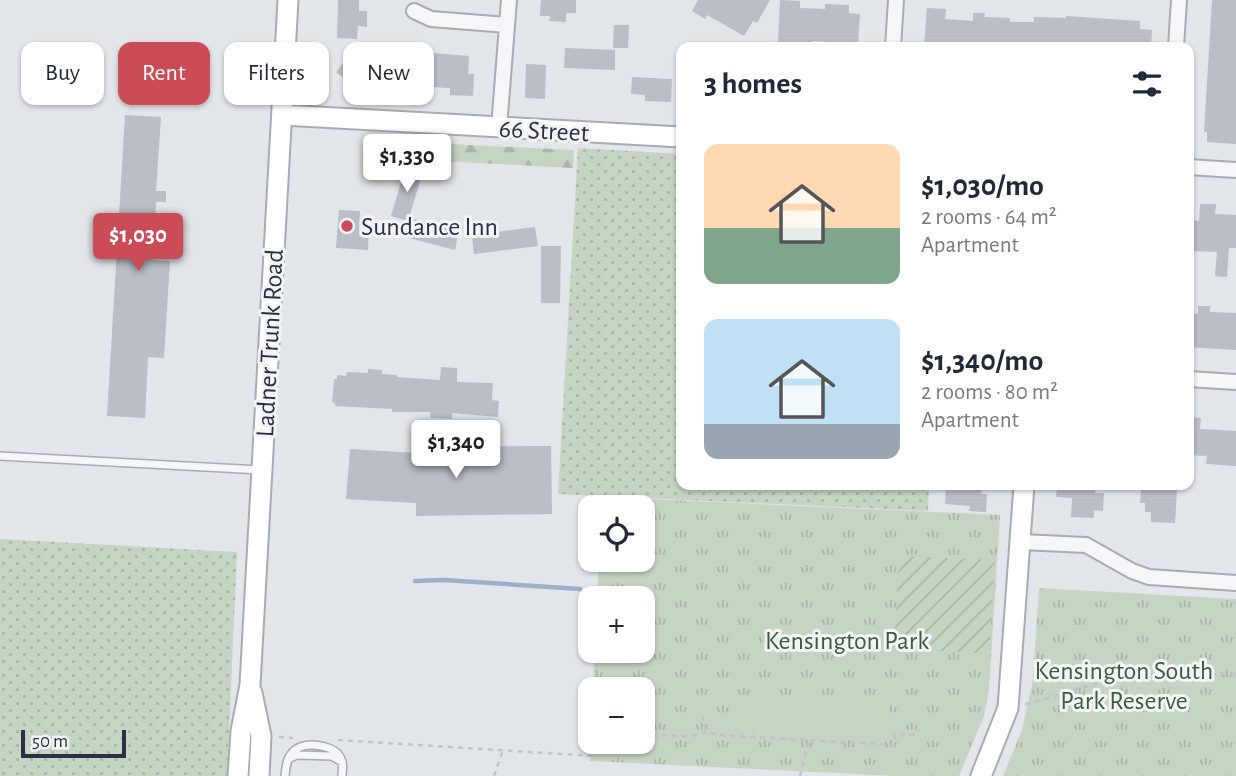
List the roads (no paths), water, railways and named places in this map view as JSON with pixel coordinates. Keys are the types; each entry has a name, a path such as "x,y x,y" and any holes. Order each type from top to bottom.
{"main road":[{"name":"Ladner Trunk Road","path":"238,776 241,732 250,685 288,0"},
{"name":"66 Street","path":"282,115 676,137"},
{"path":"981,776 1008,708 1024,490"},
{"name":"Ladner Trunk Road","path":"250,685 261,736 259,776"}],"street":[{"path":"499,128 509,0"},
{"path":"893,42 896,0"},
{"path":"1176,42 1179,0"},
{"path":"414,11 431,19 507,25"},
{"path":"1194,167 1236,170"},
{"path":"1194,379 1236,382"},
{"path":"1021,542 1086,545 1132,571 1149,577 1236,583"}],"lane":[{"path":"0,456 262,470"},
{"path":"285,776 288,759 293,751 309,746 329,747 340,755 343,762 342,776"}],"waterway":[{"path":"415,581 444,580 578,589"}],"place":[{"name":"Sundance Inn","path":"347,226"}],"park label":[{"name":"Kensington Park","path":"847,640"},
{"name":"Kensington South Park Reserve","path":"1124,685"}]}
